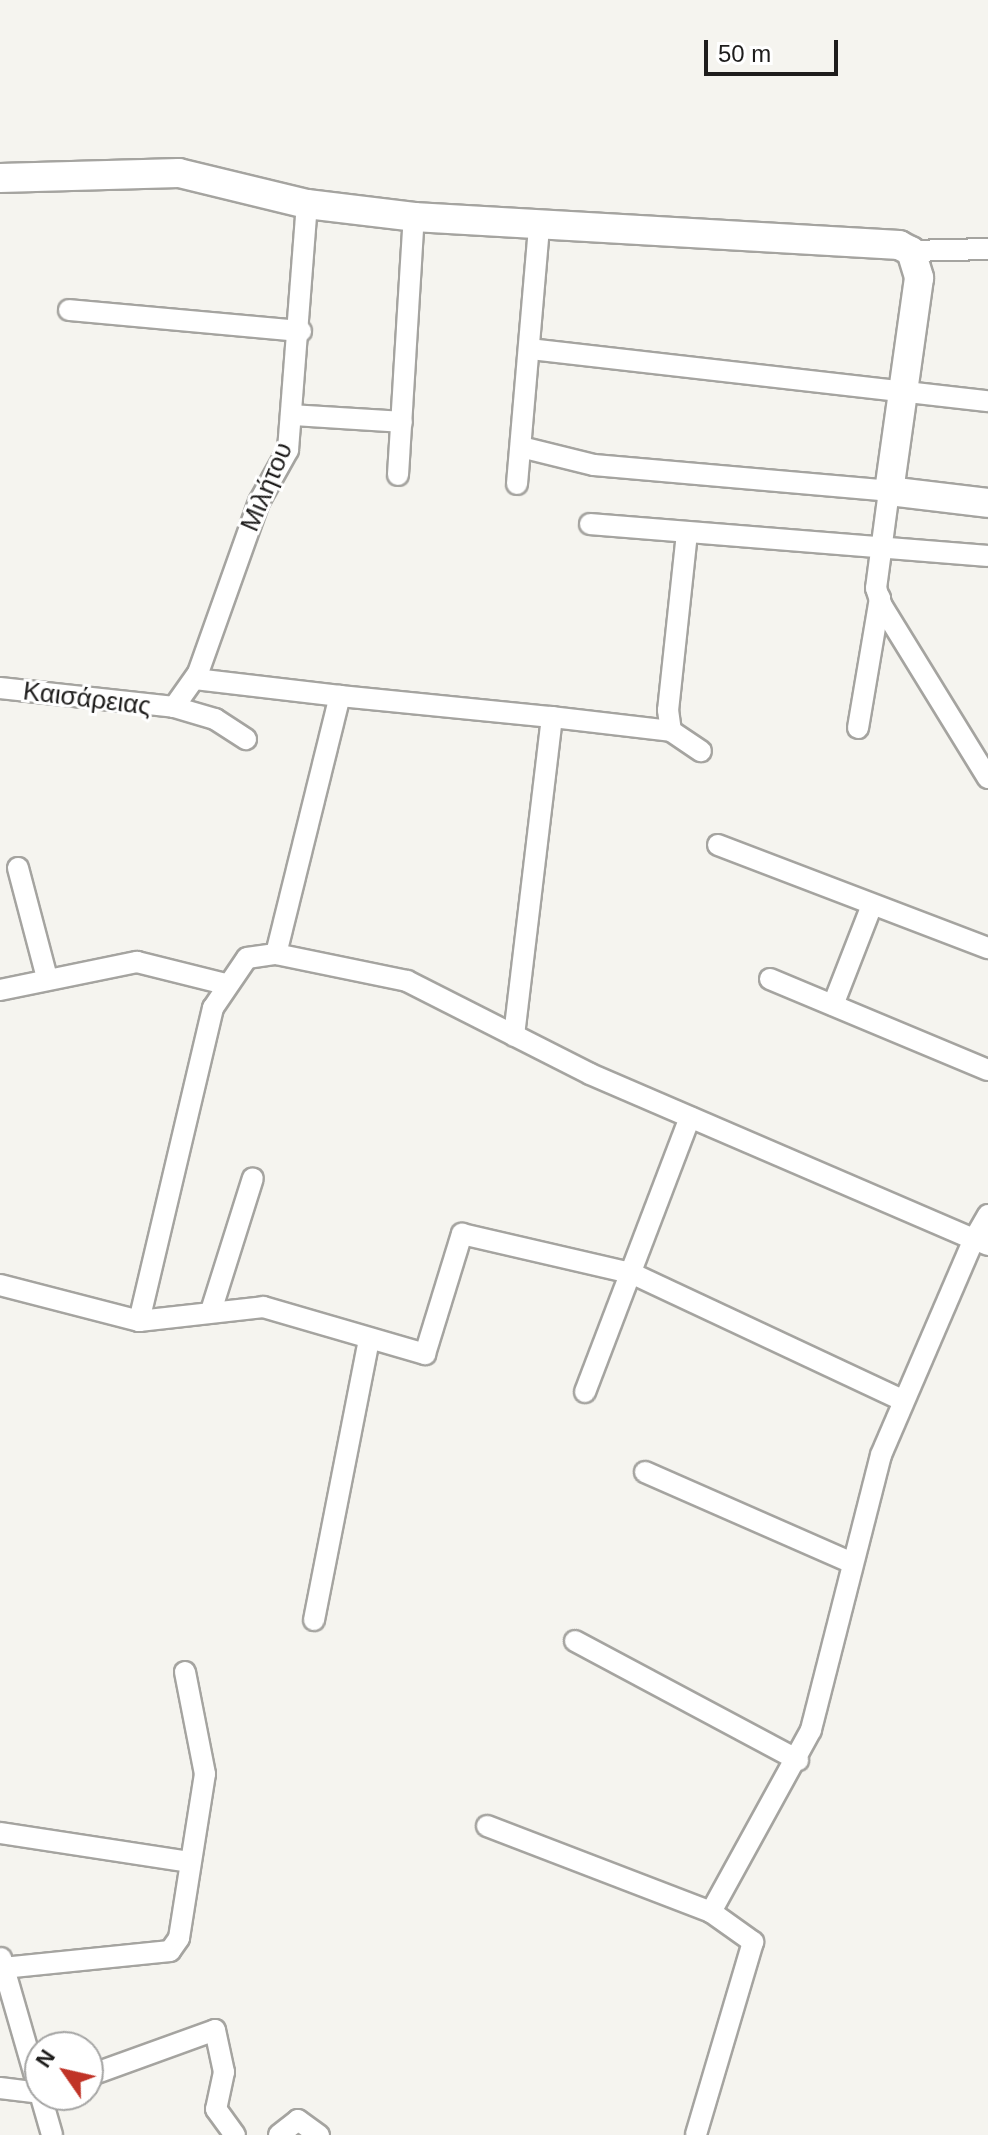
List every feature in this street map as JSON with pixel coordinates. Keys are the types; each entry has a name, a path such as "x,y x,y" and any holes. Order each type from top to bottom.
{"street":[{"path":"0,178 179,173 307,204 414,217 539,226 869,240 911,251 932,245 988,249"},
{"name":"Μιλήτου","path":"174,707 195,679 259,502 288,450 301,331 307,204"},
{"path":"398,475 414,217"},
{"path":"517,484 539,226"},
{"path":"858,728 880,598 882,546 919,278 911,251"},
{"path":"69,310 301,331"},
{"path":"530,349 988,401"},
{"path":"292,415 402,422"},
{"path":"521,447 594,465 889,491 988,503"},
{"path":"590,524 988,556"},
{"path":"671,731 687,533"},
{"path":"880,598 988,778"},
{"path":"195,679 671,731 701,751"},
{"name":"Καισάρειας","path":"0,688 174,707 215,719 246,739"},
{"path":"276,954 340,696"},
{"path":"514,1036 552,717"},
{"path":"718,845 988,948"},
{"path":"18,868 47,978"},
{"path":"833,1005 872,905"},
{"path":"139,1321 197,1064 225,984 247,958 276,954 407,981 514,1036 690,1117 981,1242"},
{"path":"0,990 137,962 225,984"},
{"path":"770,979 988,1070"},
{"path":"585,1392 690,1117"},
{"path":"211,1311 253,1178"},
{"path":"711,1912 798,1760 823,1698 852,1563 902,1400 981,1242 988,1215"},
{"path":"0,1285 139,1321 181,1322 211,1311 263,1307 425,1354 462,1234 631,1273 902,1400"},
{"path":"314,1620 369,1339"},
{"path":"645,1472 852,1563"},
{"path":"575,1641 798,1760"},
{"path":"24,2043 2,1962 170,1951 185,1913 189,1862 205,1774 185,1672"},
{"path":"487,1826 711,1912 753,1942 696,2135"},
{"path":"0,1833 189,1862"},
{"path":"104,2070 215,2030 224,2072 216,2109 235,2135"},
{"path":"0,2088 24,2092"},
{"path":"44,2111 52,2135"},
{"path":"279,2135 298,2120 319,2135"}]}
